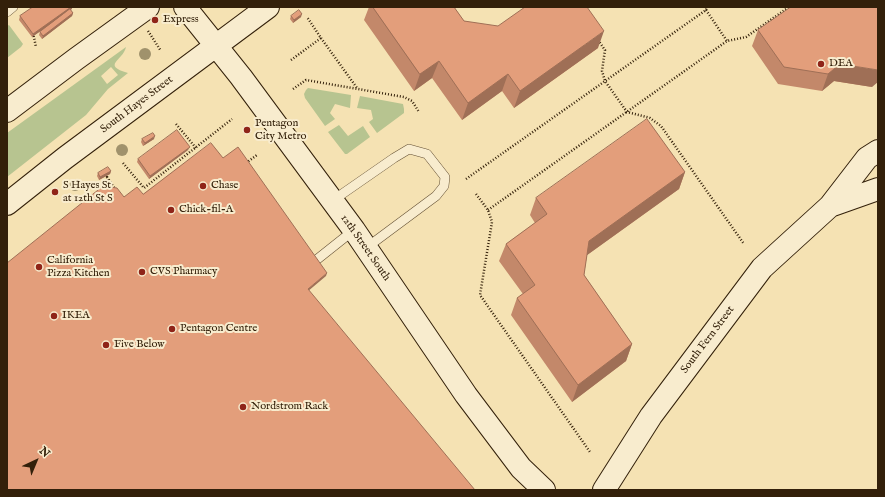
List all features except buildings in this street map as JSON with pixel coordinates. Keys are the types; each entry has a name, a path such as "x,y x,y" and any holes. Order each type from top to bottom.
{"street":[{"path":"7,111 148,7"},
{"name":"12th Street South","path":"185,7 216,45 354,230 466,395 521,468 544,490"},
{"name":"South Hayes Street","path":"7,204 65,158 268,7"},
{"name":"South Fern Street","path":"604,490 651,416 762,268 830,206 868,158 878,151"},
{"name":"South Fern Street","path":"830,206 878,189"}],"lane":[{"path":"7,12 13,7"},
{"path":"332,201 409,149 427,154 445,177 444,186 436,196 366,248"},
{"path":"315,261 354,230"}],"path":[{"path":"488,210 727,41 746,37 789,7"},
{"path":"466,179 707,8 727,41"},
{"path":"307,17 356,88"},
{"path":"146,29 161,51"},
{"path":"32,32 36,47"},
{"path":"291,60 321,38"},
{"path":"596,38 605,50 602,71 605,81 627,112 650,118 661,126 744,244"},
{"path":"293,89 306,80 356,88 404,97 412,101 419,112"},
{"path":"123,162 144,188 232,119"},
{"path":"176,124 196,148"},
{"path":"200,144 204,150"},
{"path":"246,163 257,155"},
{"path":"108,190 107,178 116,191"},
{"path":"155,179 159,184"},
{"path":"476,194 488,210 492,222 480,295 590,452"}],"green space":[{"path":"9,25 23,44 7,58 7,26"},
{"path":"126,47 115,65 116,68 128,73 108,89 86,115 7,177 7,133","holes":["111,67 118,75 107,84 101,76"]},
{"path":"308,88 351,95 350,108 335,104 330,113 335,119 325,126 305,98 304,94"},
{"path":"360,96 403,104 404,113 377,133 369,122 373,119 371,110 357,108"},
{"path":"339,125 348,136 363,126 370,137 345,154 328,132"}],"place":[{"name":"Express","path":"155,20"},
{"name":"DEA","path":"821,64"},
{"name":"Pentagon City Metro","path":"247,130"},
{"name":"Chase","path":"203,186"},
{"name":"S Hayes St at 12th St S","path":"55,192"},
{"name":"Chick-fil-A","path":"171,210"},
{"name":"California Pizza Kitchen","path":"39,267"},
{"name":"CVS Pharmacy","path":"142,272"},
{"name":"IKEA","path":"54,316"},
{"name":"Pentagon Centre","path":"172,329"},
{"name":"Five Below","path":"106,345"},
{"name":"Nordstrom Rack","path":"243,407"}]}
